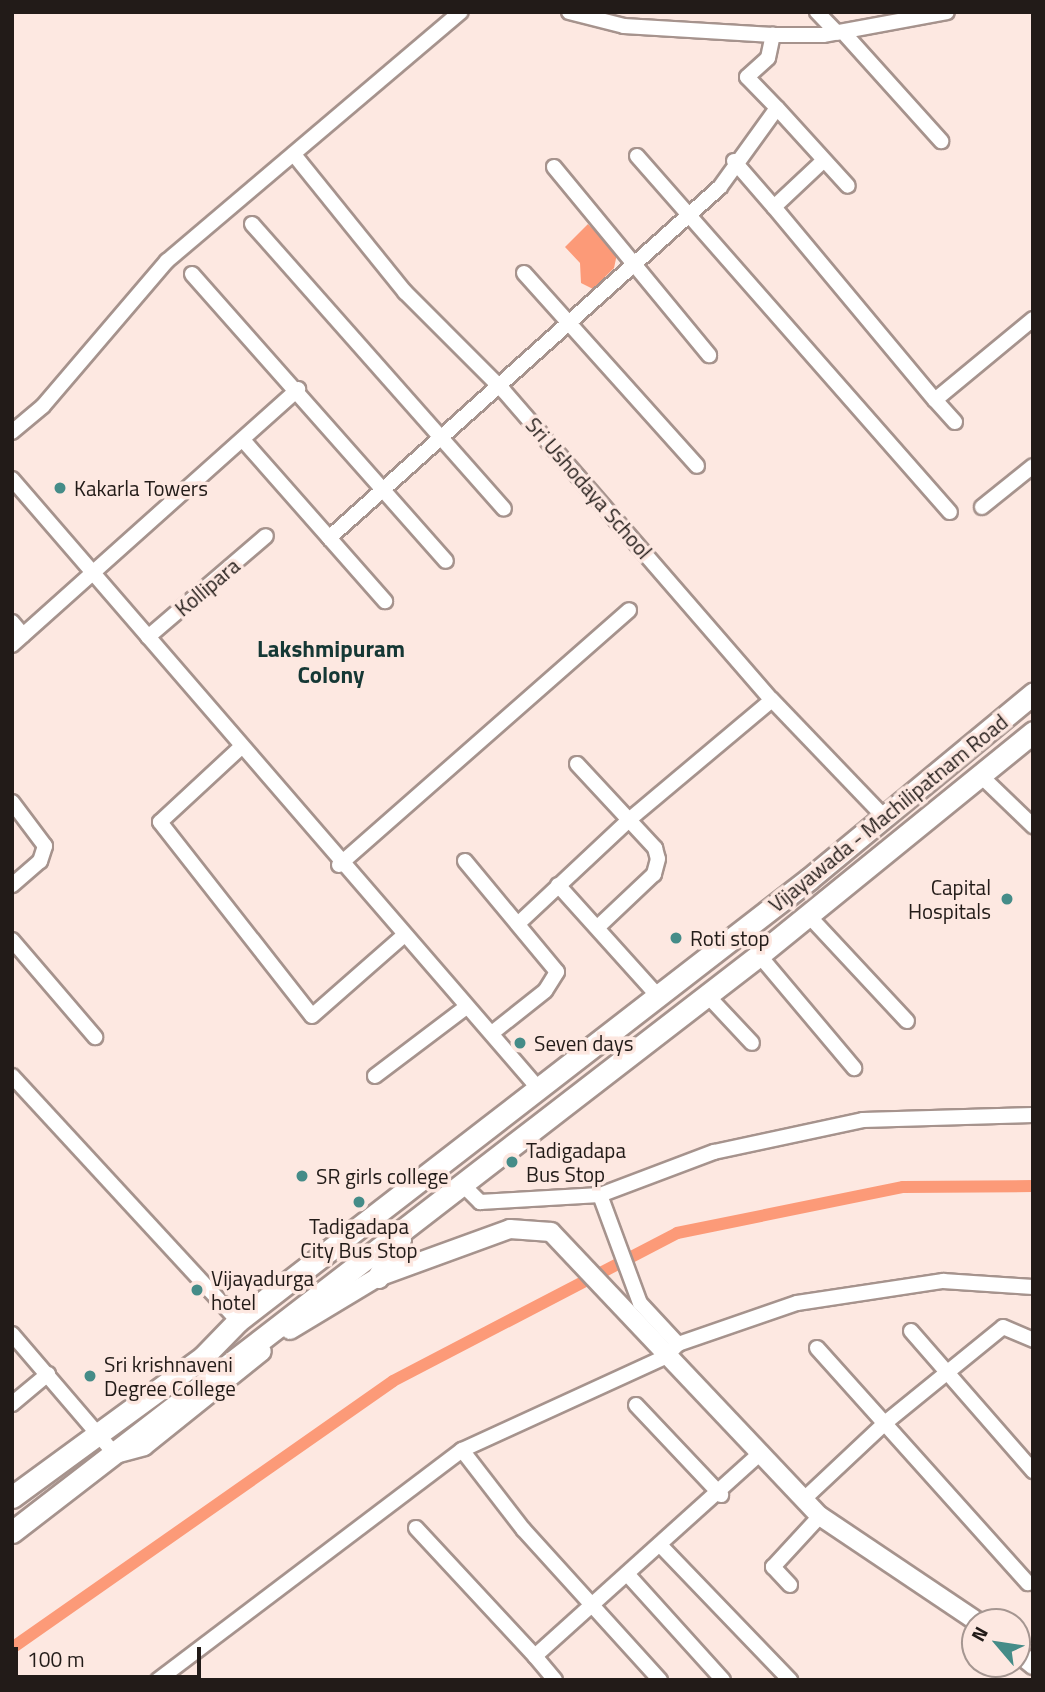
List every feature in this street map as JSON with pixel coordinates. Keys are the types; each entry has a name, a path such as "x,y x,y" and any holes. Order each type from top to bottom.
{"highway":[{"name":"Vijayawada - Machilipatnam Road","path":"12,1497 203,1357 238,1321 885,818 1033,694"},
{"name":"Vijayawada - Machilipatnam Road","path":"13,1529 464,1186 759,955 1033,732"},
{"path":"378,1277 416,1222"}],"main road":[{"path":"115,1454 144,1446 296,1325 378,1277 510,1229 551,1232 649,1336 671,1350 757,1456 820,1516 862,1548 925,1580 961,1609"}],"street":[{"path":"12,432 43,406 167,261 296,158 461,12"},
{"path":"569,12 624,26 774,36 840,32 924,14 947,12"},
{"path":"817,12 840,32 941,141"},
{"path":"774,36 768,58 747,77 848,186"},
{"path":"329,538 565,322 689,216 777,108"},
{"path":"637,156 950,512"},
{"name":"Sri Ushodaya School","path":"296,158 494,388 520,410 772,700 885,818"},
{"path":"734,161 955,422"},
{"path":"774,207 823,161"},
{"path":"554,167 709,355"},
{"path":"252,225 439,439 504,509"},
{"path":"524,273 565,322 697,466"},
{"path":"192,274 298,389 446,561"},
{"path":"935,400 1033,319"},
{"path":"12,622 18,640 298,389"},
{"path":"243,440 385,601"},
{"path":"982,506 1033,466"},
{"path":"12,479 340,865 539,1089"},
{"name":"Kollipara","path":"148,637 266,536"},
{"path":"340,865 629,610"},
{"path":"521,921 630,818 772,700"},
{"path":"240,748 160,822 312,1016 402,936"},
{"path":"578,764 655,848 657,868 598,927"},
{"path":"980,775 1033,825"},
{"path":"12,802 45,846 40,861 12,885"},
{"path":"466,861 521,921 557,972 545,991 492,1033"},
{"path":"558,885 658,996"},
{"path":"808,915 907,1021"},
{"path":"12,940 95,1037"},
{"path":"759,955 854,1069"},
{"path":"706,994 752,1042"},
{"path":"375,1076 465,1008"},
{"path":"12,1076 238,1321"},
{"path":"464,1186 480,1202 600,1195 714,1152 863,1121 1033,1115"},
{"path":"600,1195 640,1303 671,1350"},
{"path":"158,1680 463,1450 671,1350 797,1303 943,1281 1033,1287"},
{"path":"803,1500 885,1423 1003,1327 1033,1340"},
{"path":"911,1331 1033,1471"},
{"path":"12,1334 115,1454"},
{"path":"817,1348 1028,1583"},
{"path":"12,1404 48,1374"},
{"path":"636,1405 721,1495"},
{"path":"463,1450 483,1483 660,1680"},
{"path":"535,1656 721,1495 757,1456"},
{"path":"790,1586 773,1566 820,1516"},
{"path":"416,1528 555,1680"},
{"path":"663,1547 790,1680"},
{"path":"629,1576 723,1680"}],"shaded area":[{"path":"588,224 617,254 614,268 593,289 581,283 580,263 565,247"}],"waterway":[{"path":"12,1648 393,1381 677,1233 903,1187 1033,1186"}],"place":[{"name":"Kakarla Towers","path":"60,488"},
{"name":"Capital Hospitals","path":"1007,899"},
{"name":"Roti stop","path":"676,938"},
{"name":"Seven days","path":"520,1043"},
{"name":"Tadigadapa Bus Stop","path":"512,1162"},
{"name":"SR girls college","path":"302,1176"},
{"name":"Tadigadapa City Bus Stop","path":"359,1202"},
{"name":"Vijayadurga hotel","path":"197,1290"},
{"name":"Sri krishnaveni Degree College","path":"90,1376"}],"district":[{"name":"Lakshmipuram Colony","path":"331,662"}]}
